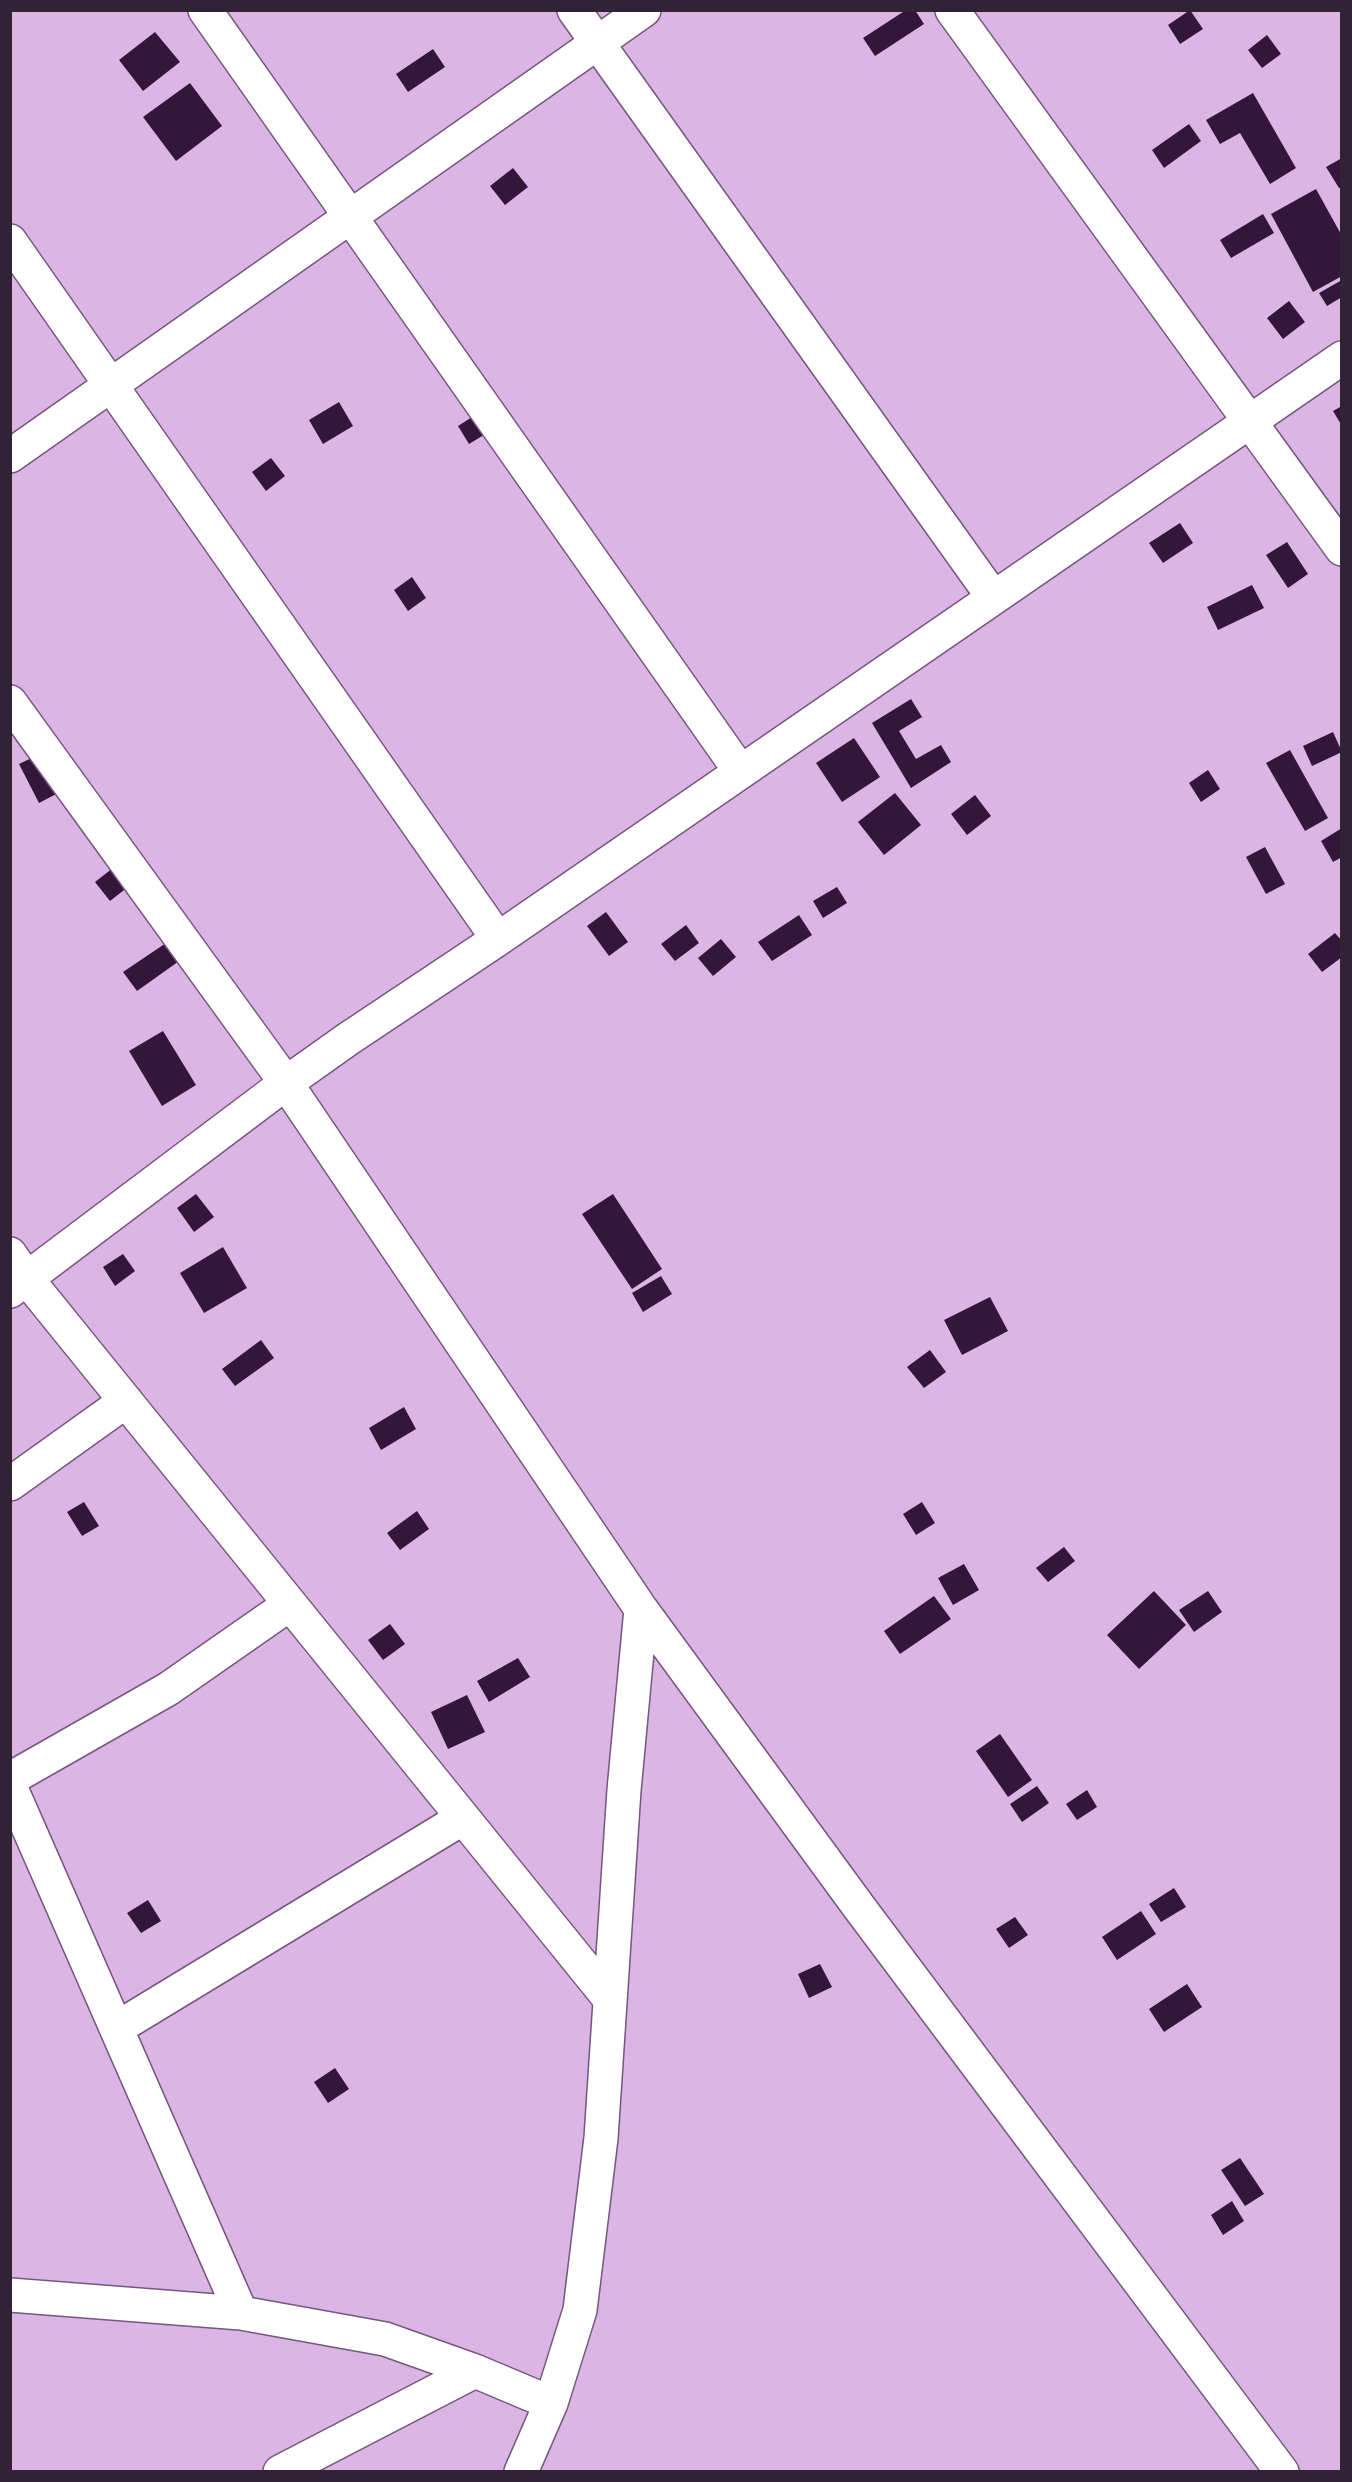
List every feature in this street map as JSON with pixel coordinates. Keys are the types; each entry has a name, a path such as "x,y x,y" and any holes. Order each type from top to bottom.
{"street":[{"path":"205,10 740,771"},
{"path":"574,10 993,597"},
{"path":"10,456 644,10"},
{"path":"952,10 1341,549"},
{"path":"10,241 498,939"},
{"path":"609,1998 126,1401 16,1275 286,1083 1341,358"},
{"path":"10,702 286,1083 641,1610 859,1907 1282,2472"},
{"path":"10,1484 126,1401"},
{"path":"10,1779 168,1689 290,1604"},
{"path":"521,2472 551,2403 580,2310 601,2138 624,1790 641,1610"},
{"path":"10,1785 241,2313"},
{"path":"117,2028 463,1818"},
{"path":"10,2295 241,2313 385,2339 476,2371 551,2403"},
{"path":"280,2472 476,2371"}],"building":[{"path":"906,10 915,10 924,24 875,56 863,38"},
{"path":"1190,10 1203,29 1180,44 1168,25"},
{"path":"155,32 180,62 143,91 119,60"},
{"path":"1267,35 1281,54 1262,68 1248,50"},
{"path":"433,49 445,67 408,92 396,74"},
{"path":"190,83 222,126 176,161 143,117"},
{"path":"1253,93 1296,168 1270,184 1240,133 1220,144 1206,120"},
{"path":"1189,124 1201,141 1164,168 1152,150"},
{"path":"1342,158 1342,187 1339,188 1326,167"},
{"path":"513,168 528,187 505,205 490,186"},
{"path":"1316,189 1342,236 1342,276 1313,292 1271,214"},
{"path":"1263,214 1274,233 1231,258 1220,240"},
{"path":"1342,280 1342,297 1327,306 1319,293"},
{"path":"1289,301 1305,322 1283,339 1267,318"},
{"path":"339,402 353,426 323,444 309,420"},
{"path":"1342,406 1342,426 1333,411"},
{"path":"480,412 492,430 469,444 458,426"},
{"path":"271,458 285,476 266,491 252,472"},
{"path":"1180,523 1193,543 1163,563 1149,543"},
{"path":"1287,542 1308,574 1288,588 1266,555"},
{"path":"412,577 426,598 408,611 394,590"},
{"path":"1252,585 1264,608 1218,630 1207,607"},
{"path":"911,699 922,717 899,731 916,759 941,745 951,762 911,788 872,723"},
{"path":"1333,732 1342,752 1312,766 1303,746"},
{"path":"854,738 880,777 842,802 816,763"},
{"path":"1290,750 1328,818 1305,831 1266,763"},
{"path":"40,754 60,792 39,803 19,764"},
{"path":"1208,770 1220,789 1201,802 1189,783"},
{"path":"895,793 921,825 884,855 858,822"},
{"path":"975,795 991,816 967,835 951,814"},
{"path":"1342,828 1342,857 1333,862 1321,841"},
{"path":"1265,847 1285,884 1266,894 1246,857"},
{"path":"127,857 142,876 110,901 95,882"},
{"path":"837,887 847,903 823,918 813,901"},
{"path":"606,912 628,942 609,956 587,926"},
{"path":"799,915 812,935 772,961 758,942"},
{"path":"686,925 699,943 675,961 661,944"},
{"path":"1335,933 1342,941 1342,957 1322,972 1308,954"},
{"path":"721,939 736,957 713,976 698,958"},
{"path":"169,941 182,959 137,991 123,972"},
{"path":"163,1031 196,1085 162,1106 129,1051"},
{"path":"196,1194 214,1217 194,1232 177,1208"},
{"path":"613,1194 662,1269 632,1289 582,1214"},
{"path":"223,1247 247,1288 204,1313 180,1273"},
{"path":"123,1254 135,1271 115,1286 103,1267"},
{"path":"661,1276 672,1294 643,1312 632,1293"},
{"path":"990,1297 1008,1331 962,1355 944,1320"},
{"path":"261,1340 274,1358 235,1386 222,1369"},
{"path":"930,1350 946,1372 924,1388 907,1367"},
{"path":"404,1407 416,1429 381,1450 369,1428"},
{"path":"84,1502 99,1526 82,1536 67,1512"},
{"path":"922,1502 935,1523 916,1535 903,1514"},
{"path":"417,1511 429,1529 400,1550 387,1533"},
{"path":"1064,1547 1075,1561 1048,1582 1036,1568"},
{"path":"964,1564 979,1590 953,1605 938,1578"},
{"path":"1154,1591 1186,1625 1139,1669 1107,1635"},
{"path":"1208,1591 1222,1612 1194,1632 1179,1610"},
{"path":"934,1596 951,1619 900,1654 884,1631"},
{"path":"390,1624 405,1644 383,1660 368,1640"},
{"path":"518,1658 530,1677 489,1702 477,1681"},
{"path":"467,1695 485,1732 448,1749 431,1712"},
{"path":"1000,1734 1032,1780 1008,1797 976,1751"},
{"path":"1037,1786 1049,1803 1022,1822 1010,1804"},
{"path":"1087,1790 1097,1807 1077,1820 1066,1804"},
{"path":"1174,1888 1186,1907 1161,1922 1149,1904"},
{"path":"148,1900 161,1921 141,1933 127,1913"},
{"path":"1141,1911 1156,1934 1117,1960 1102,1937"},
{"path":"1015,1917 1028,1935 1009,1948 996,1929"},
{"path":"820,1964 832,1987 809,1998 798,1974"},
{"path":"1187,1984 1202,2007 1164,2032 1149,2009"},
{"path":"335,2068 349,2089 328,2103 314,2082"},
{"path":"1240,2158 1264,2194 1245,2206 1221,2170"},
{"path":"1232,2201 1244,2221 1223,2235 1211,2215"}]}
